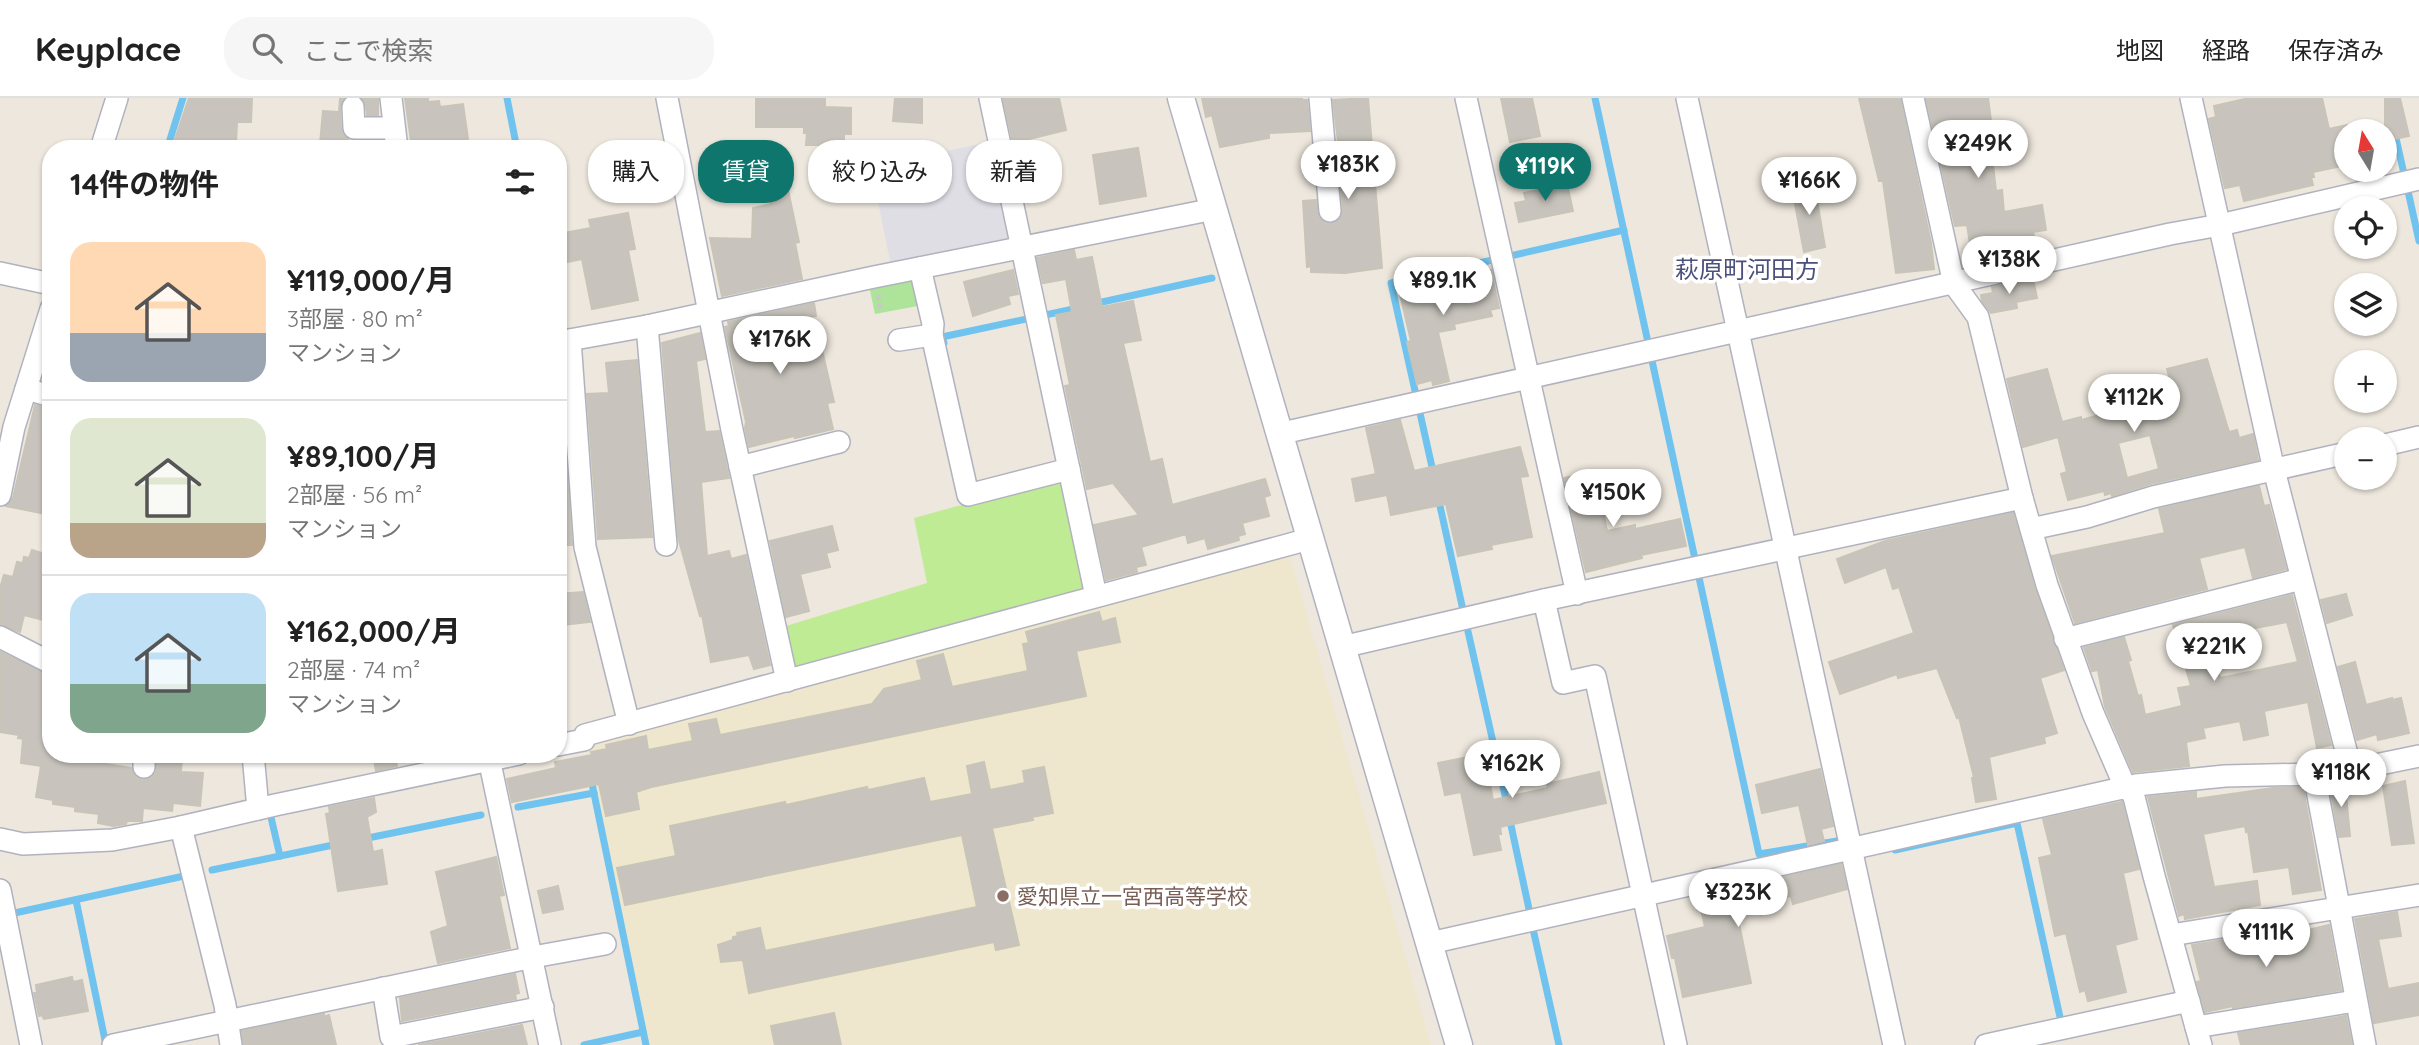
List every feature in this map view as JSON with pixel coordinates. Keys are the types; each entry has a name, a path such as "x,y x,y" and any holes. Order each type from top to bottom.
{"street":[{"path":"104,140 117,98"},
{"path":"354,107 354,128 395,138 391,98"},
{"path":"667,98 740,467 787,681"},
{"path":"990,98 1096,596"},
{"path":"1181,98 1460,1045"},
{"path":"1320,98 1330,211"},
{"path":"1466,98 1577,594"},
{"path":"1687,98 1894,1045"},
{"path":"1913,98 1954,284 1978,317 2031,529 2065,639 2093,713 2126,789 2133,793 2199,1036 2355,1001"},
{"path":"2191,98 2274,470 2351,770"},
{"path":"1278,434 2220,225 2419,178"},
{"path":"567,340 1214,209"},
{"path":"920,268 933,324 932,335 968,495 1069,469"},
{"path":"0,273 42,282"},
{"path":"647,326 666,545"},
{"path":"899,340 932,335"},
{"path":"0,495 7,425 26,389 42,338"},
{"path":"567,370 585,547 629,724"},
{"path":"26,389 42,393"},
{"path":"2397,443 2419,438"},
{"path":"740,467 839,442"},
{"path":"2031,529 2087,517 2153,497 2334,456"},
{"path":"1342,647 1544,600 2022,498"},
{"path":"567,744 584,740 585,735 1309,539"},
{"path":"2065,639 2301,579"},
{"path":"1544,600 1563,683 1595,677 1675,1045"},
{"path":"0,637 42,658"},
{"path":"1430,943 2136,785 2225,776 2314,774 2419,759"},
{"path":"254,763 258,808"},
{"path":"0,839 23,844 112,840 465,763"},
{"path":"489,763 551,1045"},
{"path":"2314,774 2365,1045"},
{"path":"181,827 231,1045"},
{"path":"0,890 31,1045"},
{"path":"2171,935 2419,895"},
{"path":"113,1045 604,944"},
{"path":"383,988 391,1037 543,1007"},
{"path":"1986,1045 2075,1035 2189,1001"}],"shaded area":[{"path":"966,147 966,203 1008,203 1017,243 891,266 878,203 952,203 952,150"},
{"name":"愛知県立一宮西高等学校","path":"1288,550 1431,1045 649,1045 587,747"}],"green space":[{"path":"917,272 923,305 875,314 868,281"},
{"path":"1063,477 1084,589 795,666 786,626 927,583 914,518"}],"building":[{"path":"189,98 252,98 251,122 237,122 236,140 175,139"},
{"path":"340,98 344,98 340,108 341,129 348,140 320,140 323,111 339,112"},
{"path":"362,98 378,98 378,115 367,115"},
{"path":"405,98 428,98 428,102 439,101 440,107 463,104 468,139 411,140"},
{"path":"756,98 825,98 825,107 851,108 851,134 844,134 844,140 808,140 806,145 807,133 804,133 804,127 756,127"},
{"path":"895,98 922,98 922,123 893,121"},
{"path":"1003,98 1059,98 1066,130 1025,140 1012,140"},
{"path":"1202,98 1302,98 1307,100 1310,131 1269,133 1269,138 1220,147 1212,115 1206,117"},
{"path":"1368,98 1382,268 1345,273 1311,272 1311,266 1307,267 1303,201 1316,200 1319,218 1325,223 1338,221 1343,211 1342,175 1333,100"},
{"path":"1501,98 1532,98 1540,136 1510,142"},
{"path":"1859,98 1900,98 1931,243 1934,269 1896,273 1883,181 1879,181"},
{"path":"1926,98 1988,98 1996,191 2002,190 2004,212 2042,205 2046,230 2033,232 2035,242 2017,245 2018,255 1987,262 1973,262 1967,225 1955,226"},
{"path":"2249,98 2322,98 2329,129 2334,128 2334,168 2313,172 2313,185 2244,201 2240,185 2225,188 2209,119 2216,117 2214,106"},
{"path":"2385,98 2400,98 2409,136 2398,138 2398,119 2385,119"},
{"path":"1138,148 1146,196 1100,204 1093,155"},
{"path":"1814,183 1825,247 1804,252 1792,188"},
{"path":"1567,184 1573,211 1519,222 1515,203 1526,201 1524,193"},
{"path":"791,203 799,242 795,243 802,279 722,296 710,238 752,239 753,208"},
{"path":"628,213 635,249 628,250 638,300 592,309 582,259 567,262 567,232 591,228 589,220"},
{"path":"1074,250 1076,260 1092,257 1102,307 1133,301 1141,340 1123,343 1150,462 1162,459 1172,505 1265,479 1270,495 1264,497 1269,516 1242,523 1245,534 1238,536 1239,540 1208,549 1205,538 1188,543 1186,534 1141,547 1146,565 1136,567 1137,572 1106,580 1094,525 1139,515 1113,483 1087,489 1065,386 1070,385 1056,315 1072,312 1066,279 1043,283 1037,258"},
{"path":"1479,269 1480,272 1491,270 1499,308 1490,310 1492,316 1454,324 1455,329 1438,332 1449,381 1433,385 1432,380 1417,384 1407,342 1411,341 1399,290"},
{"path":"1013,270 1018,294 1008,296 1010,304 973,316 964,282"},
{"path":"2033,279 2037,298 2016,302 2017,308 1991,313 1982,301 1981,295 1993,293 1992,287"},
{"path":"814,303 816,316 801,319 808,349 822,350 834,402 827,403 833,429 749,447 725,327 729,326 728,322"},
{"path":"700,333 705,359 696,361 705,432 719,431 729,478 701,482 707,556 729,551 731,559 746,555 770,665 754,669 749,655 711,662 702,615 700,616 678,537 662,343"},
{"path":"2207,359 2229,432 2237,430 2239,438 2253,434 2258,460 2150,484 2112,496 2111,493 2105,495 2104,491 2068,500 2061,474 2067,472 2058,437 2023,447 2007,379 2047,369 2062,422 2081,417 2081,420 2174,395 2167,369","holes":["2150,435 2159,469 2127,478 2118,443"]},
{"path":"637,360 652,537 598,539 587,394 609,393 606,363"},
{"path":"35,405 42,407 42,513 6,506 13,498"},
{"path":"1400,420 1414,471 1520,447 1528,476 1520,477 1532,537 1491,545 1492,549 1458,556 1446,504 1391,515 1387,495 1356,501 1352,479 1376,474 1366,428"},
{"path":"1595,471 1607,531 1635,525 1635,529 1680,519 1686,546 1641,555 1642,558 1586,572 1564,478"},
{"path":"567,477 572,545 567,545"},
{"path":"2259,486 2264,506 2269,505 2286,569 2253,578 2245,547 2199,558 2207,589 2075,623 2052,556 2165,533 2159,509"},
{"path":"2013,513 2035,589 2064,670 2040,678 2057,733 2044,737 2045,743 1989,757 1996,799 1976,802 1974,777 1959,717 1957,718 1937,668 1898,678 1897,674 1840,694 1829,662 1914,633 1899,587 1893,589 1886,567 1845,583 1837,559 1885,541"},
{"path":"832,526 838,550 826,553 830,567 800,574 809,611 786,617 770,541"},
{"path":"32,550 42,553 42,620 24,615 20,632 0,624 0,588 4,575 13,577 17,562 23,563 24,557 29,558"},
{"path":"583,592 590,622 567,625 567,593"},
{"path":"2346,594 2352,615 2327,623 2321,600"},
{"path":"2292,595 2331,745 2317,748 2308,702 2264,711 2268,735 2244,740 2240,721 2203,728 2205,738 2186,742 2189,766 2133,772 2105,707 2098,670 2092,671 2084,648 2124,637 2131,660 2128,661 2138,696 2141,695 2145,715 2182,706 2178,688 2191,686 2173,625","holes":["2287,622 2298,662 2220,678 2208,637"]},
{"path":"1099,612 1102,622 1115,618 1120,642 1076,651 1086,696 651,787 636,792 639,809 606,816 599,784 512,802 507,779 556,768 555,763 567,763 567,760 592,755 591,752 607,749 606,745 646,736 648,750 693,741 689,724 716,719 720,735 872,704 884,689 922,680 917,661 943,654 952,687 1028,671 1023,644 1029,643 1026,632"},
{"path":"0,652 42,672 42,763 100,763 131,768 137,778 143,780 156,773 157,763 182,763 181,772 203,773 200,806 173,803 172,811 143,808 142,821 127,821 126,824 113,826 98,823 99,814 75,811 75,807 53,804 53,800 36,797 41,766 21,763 23,739 18,738 19,735 0,732"},
{"path":"2355,662 2366,705 2401,698 2409,733 2378,740 2377,734 2357,740 2338,667"},
{"path":"1484,754 1493,800 1548,788 1547,784 1599,772 1606,803 1500,827 1501,834 1498,834 1501,850 1474,855 1461,792 1445,795 1438,763"},
{"path":"984,762 990,790 1025,783 1023,771 1044,767 1053,813 992,828 1019,945 996,950 994,942 749,993 743,960 721,962 718,945 733,940 733,937 738,936 737,933 760,928 765,951 977,907 962,835 625,905 617,868 676,856 670,826 785,802 786,805 867,787 868,790 924,778 930,802 972,794 967,766"},
{"path":"375,763 396,763 397,766 376,771"},
{"path":"1820,769 1833,826 1821,829 1824,841 1808,845 1799,805 1762,813 1756,785"},
{"path":"2405,781 2414,843 2392,845 2383,786"},
{"path":"2345,784 2350,836 2339,837 2330,786"},
{"path":"2303,787 2321,890 2293,894 2289,867 2254,872 2245,826 2203,834 2214,887 2257,881 2260,905 2185,919 2184,914 2179,916 2148,797 2196,792 2196,799 2273,788"},
{"path":"374,798 376,812 367,817 373,852 382,850 387,884 338,891 326,814 330,813 329,807"},
{"path":"2122,802 2139,869 2123,873 2137,939 2115,945 2126,992 2088,1001 2085,990 2080,992 2066,933 2055,936 2039,858 2052,855 2043,819"},
{"path":"496,857 504,895 499,896 510,948 438,963 431,932 448,926 436,872"},
{"path":"1841,864 1847,889 1793,904 1791,896 1736,908 1751,983 1683,997 1675,958 1672,958 1667,936 1705,927 1698,896"},
{"path":"558,886 563,909 543,913 538,891"},
{"path":"2397,912 2401,936 2378,939 2388,989 2419,983 2419,1015 2374,1023 2355,919"},
{"path":"2329,925 2341,990 2205,1012 2197,982 2201,981 2192,945 2248,936 2250,944"},
{"path":"515,974 519,993 515,994 516,999 402,1021 400,998"},
{"path":"72,977 73,982 82,980 88,1011 44,1019 42,1015 39,1016 34,993 37,993 36,985"},
{"path":"834,1013 841,1045 775,1045 771,1026"},
{"path":"324,1014 324,1017 329,1015 336,1045 244,1045 242,1031"},
{"path":"2346,1016 2352,1045 2241,1045 2238,1033"},
{"path":"522,1025 527,1045 418,1045"}],"waterway":[{"path":"170,140 183,98"},
{"path":"507,98 515,140"},
{"path":"1595,98 1759,854 1837,841"},
{"path":"2398,147 2404,174"},
{"path":"2408,191 2419,241"},
{"path":"1434,476 1391,283 1624,230"},
{"path":"1093,304 1212,278"},
{"path":"944,343 942,337 1078,308"},
{"path":"1438,497 1463,610"},
{"path":"1467,627 1507,804"},
{"path":"591,779 646,1045"},
{"path":"518,807 594,793"},
{"path":"270,813 280,856"},
{"path":"363,839 481,815"},
{"path":"1509,816 1529,909"},
{"path":"1895,850 2017,823 2060,1017"},
{"path":"212,870 338,844"},
{"path":"10,914 184,876"},
{"path":"76,900 106,1045"},
{"path":"1533,929 1559,1045"},
{"path":"584,1045 643,1032"}],"place":[{"name":"愛知県立一宮西高等学校","path":"1003,896"}],"district":[{"name":"萩原町河田方","path":"1747,269"}]}
